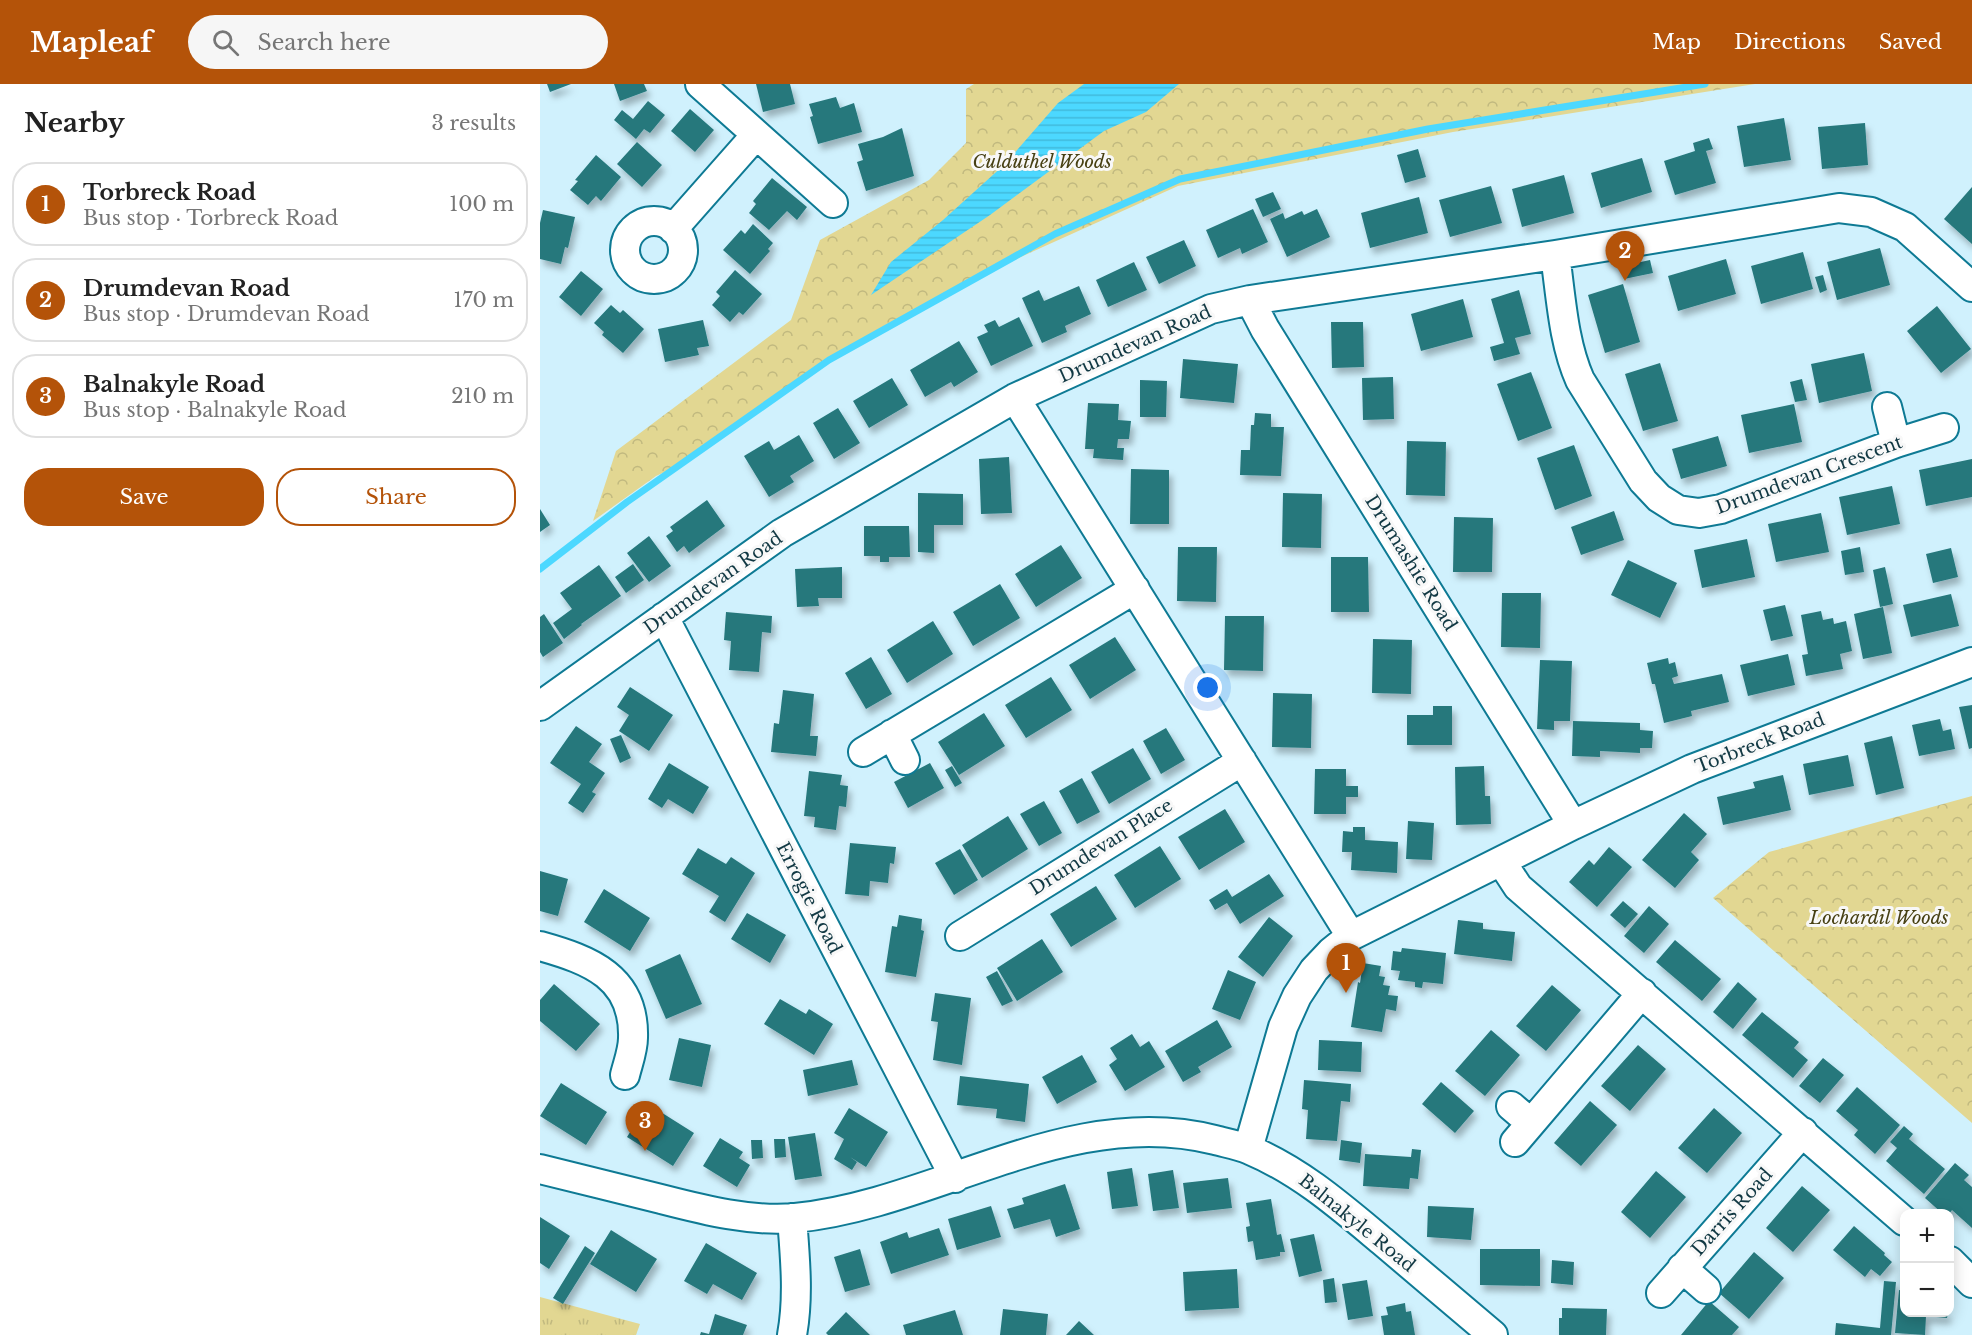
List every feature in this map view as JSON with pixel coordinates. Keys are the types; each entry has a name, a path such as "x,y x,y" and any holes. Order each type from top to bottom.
{"street":[{"path":"700,84 833,203"},
{"path":"673,229 756,135"},
{"name":"Drumdevan Road","path":"540,706 782,533 1015,398 1211,309 1250,300 1555,255 1839,208 1871,212 1905,227 1972,287"},
{"name":"Drumdevan Crescent","path":"1555,255 1569,346 1573,365 1580,380 1643,481 1659,498 1678,510 1699,513 1721,508 1896,443 1944,428"},
{"name":"Drumashie Road","path":"1250,300 1265,328 1573,825"},
{"path":"1015,398 1351,936"},
{"path":"1887,407 1896,443"},
{"path":"863,752 1135,589"},
{"name":"Errogie Road","path":"664,617 955,1178"},
{"name":"Torbreck Road","path":"1248,1149 1283,1027 1297,996 1314,970 1351,936 1573,825 1692,769 1972,662"},
{"path":"892,734 905,760"},
{"name":"Drumdevan Place","path":"960,936 1242,760"},
{"path":"1501,861 1518,887 1900,1217"},
{"path":"540,946 586,961 611,977 625,995 631,1016 633,1039 625,1075"},
{"path":"1519,1124 1642,993"},
{"name":"Balnakyle Road","path":"540,1169 706,1210 753,1217 792,1218 836,1212 876,1203 1067,1141 1143,1131 1198,1136 1248,1149 1286,1167 1324,1192 1494,1335"},
{"name":"Darris Road","path":"1661,1293 1803,1132"},
{"path":"792,1218 796,1296 796,1316 792,1335"},
{"path":"1952,1263 1972,1283"},
{"path":"1682,1269 1706,1289"}],"green space":[{"name":"Culduthel Woods","path":"974,84 1755,84 1453,132 1178,186 1003,265 829,360 680,465 656,476 593,521 616,451 791,320 820,240 929,180 966,143 966,89"},
{"name":"Lochardil Woods","path":"1972,796 1972,1123 1713,898 1769,852"},
{"path":"540,1297 640,1324 636,1335 540,1335"}],"water":[{"path":"1084,84 1179,84 1146,112 1104,131 990,215 871,295 891,262 943,220 1005,164 1058,103"}],"building":[{"path":"547,84 571,84 550,92"},
{"path":"614,84 644,84 647,91 620,101"},
{"path":"756,84 790,84 795,104 763,112"},
{"path":"836,97 840,108 854,103 862,132 818,144 810,117 813,116 809,104"},
{"path":"648,101 665,115 650,133 644,129 636,139 614,120 622,110 633,119"},
{"path":"690,109 714,130 695,152 671,131"},
{"path":"1784,118 1791,160 1744,167 1737,126"},
{"path":"1865,123 1868,165 1822,169 1818,127"},
{"path":"902,128 914,176 866,191 857,162 863,160 858,144 883,137"},
{"path":"1709,138 1713,149 1706,151 1716,183 1675,195 1664,161 1695,151 1693,143"},
{"path":"637,142 662,165 642,187 617,164"},
{"path":"1418,149 1426,177 1405,183 1397,155"},
{"path":"596,155 621,177 601,201 596,196 588,205 570,190 578,181 575,180"},
{"path":"1642,158 1652,192 1601,208 1591,173"},
{"path":"1564,175 1574,213 1522,227 1512,189"},
{"path":"772,178 807,207 797,220 787,211 769,230 749,213 756,204 753,201"},
{"path":"1491,186 1502,223 1450,237 1439,200"},
{"path":"1972,187 1972,244 1944,219"},
{"path":"1273,192 1281,209 1263,217 1255,199"},
{"path":"1419,197 1428,233 1370,248 1361,213"},
{"path":"1253,209 1268,242 1242,254 1240,248 1218,258 1206,230"},
{"path":"1317,209 1330,237 1287,257 1270,219 1283,213 1285,219 1302,211 1304,215"},
{"path":"543,210 575,217 568,248 565,247 561,264 540,259 540,223"},
{"path":"753,224 773,243 768,249 770,251 750,274 723,250 741,230 745,234"},
{"path":"1184,240 1196,266 1159,284 1146,257"},
{"path":"1880,248 1890,285 1837,300 1827,262"},
{"path":"1803,252 1813,289 1761,304 1751,266"},
{"path":"1726,259 1736,294 1678,311 1668,276"},
{"path":"1650,260 1653,273 1624,279 1622,266"},
{"path":"1134,262 1147,290 1108,307 1096,280"},
{"path":"735,270 762,294 743,315 739,312 730,322 712,305 720,296 716,292"},
{"path":"581,271 603,289 581,316 559,297"},
{"path":"1823,275 1827,290 1820,293 1815,277"},
{"path":"1623,284 1640,342 1605,353 1588,295"},
{"path":"1079,286 1091,314 1065,326 1067,332 1042,343 1022,298 1039,290 1044,301"},
{"path":"1519,290 1531,334 1515,338 1520,354 1494,361 1490,347 1504,343 1491,299"},
{"path":"1463,299 1473,337 1421,351 1411,314"},
{"path":"611,305 620,313 623,310 644,329 623,353 602,335 604,332 594,323"},
{"path":"1937,306 1971,349 1941,373 1907,331"},
{"path":"1019,317 1033,346 991,366 977,337 988,332 984,325 995,320 999,327"},
{"path":"703,320 709,346 697,348 699,355 665,362 658,329"},
{"path":"1331,322 1363,322 1364,367 1332,368"},
{"path":"959,341 978,372 954,387 951,382 925,397 910,370"},
{"path":"1864,353 1872,391 1819,403 1811,364"},
{"path":"1183,359 1238,364 1234,403 1180,398"},
{"path":"1660,363 1678,421 1643,431 1625,374"},
{"path":"1531,372 1552,428 1518,441 1497,384"},
{"path":"1393,377 1394,419 1363,420 1362,378"},
{"path":"892,378 908,405 869,428 853,401"},
{"path":"1802,379 1807,400 1795,402 1790,382"},
{"path":"1140,380 1167,381 1166,417 1140,417"},
{"path":"1088,403 1119,404 1118,420 1131,421 1129,439 1118,439 1117,448 1124,448 1123,460 1093,458 1094,449 1085,449"},
{"path":"1794,404 1802,442 1749,453 1741,415"},
{"path":"838,408 860,443 834,459 813,423"},
{"path":"1255,413 1271,414 1271,427 1284,427 1281,476 1240,475 1241,450 1250,450 1251,425 1254,425"},
{"path":"799,435 814,461 790,476 794,482 769,497 744,456 769,441 774,450"},
{"path":"1718,436 1727,466 1681,479 1672,449"},
{"path":"1407,441 1446,442 1445,496 1406,495"},
{"path":"1574,445 1592,496 1555,510 1537,458"},
{"path":"1009,457 1012,513 981,514 979,459"},
{"path":"1972,459 1972,497 1926,506 1919,470"},
{"path":"1131,469 1169,470 1169,524 1130,524"},
{"path":"1892,486 1900,524 1847,535 1839,497"},
{"path":"918,493 963,494 963,525 934,525 934,553 918,552"},
{"path":"1283,493 1322,494 1321,548 1282,547"},
{"path":"707,500 725,526 689,553 684,546 677,552 666,536 673,531 670,527"},
{"path":"540,509 550,525 540,532"},
{"path":"1614,511 1624,540 1581,555 1571,527"},
{"path":"1821,513 1829,552 1776,562 1768,524"},
{"path":"1454,517 1493,518 1492,572 1453,572"},
{"path":"864,526 909,526 910,557 889,557 889,562 880,562 880,556 864,556"},
{"path":"649,536 671,566 649,582 627,553"},
{"path":"1747,539 1755,577 1702,588 1694,550"},
{"path":"1061,545 1082,578 1036,607 1015,574"},
{"path":"1178,547 1217,547 1216,602 1177,601"},
{"path":"1860,547 1864,572 1845,575 1841,551"},
{"path":"1951,548 1958,577 1933,583 1926,554"},
{"path":"1331,557 1368,557 1369,612 1331,612"},
{"path":"1628,560 1677,583 1660,618 1611,595"},
{"path":"633,564 644,580 626,593 615,577"},
{"path":"599,565 621,596 564,639 553,623 572,609 560,593"},
{"path":"842,567 842,598 818,598 819,606 797,607 795,569"},
{"path":"1885,567 1893,604 1880,607 1873,570"},
{"path":"1000,584 1020,618 973,646 953,612"},
{"path":"1502,593 1541,593 1540,648 1501,647"},
{"path":"1951,594 1959,626 1911,637 1903,605"},
{"path":"1785,605 1793,636 1771,641 1763,610"},
{"path":"1883,607 1892,653 1863,659 1854,614"},
{"path":"1821,611 1823,620 1833,618 1834,624 1846,621 1852,651 1840,654 1843,669 1806,676 1802,655 1808,654 1801,615"},
{"path":"726,612 772,616 771,633 762,632 759,672 729,670 731,641 724,640"},
{"path":"544,614 563,643 543,657 540,652 540,617"},
{"path":"1225,616 1264,616 1263,671 1224,670"},
{"path":"933,621 953,654 907,683 887,650"},
{"path":"1115,637 1136,670 1090,699 1069,665"},
{"path":"1373,639 1412,640 1411,694 1372,693"},
{"path":"1788,654 1795,685 1748,696 1740,665"},
{"path":"871,657 892,694 866,709 845,673"},
{"path":"1668,658 1669,664 1675,662 1678,676 1672,678 1674,684 1722,674 1729,702 1691,711 1692,716 1664,723 1655,684 1652,684 1647,663"},
{"path":"1540,660 1572,661 1570,721 1554,721 1554,730 1537,729"},
{"path":"1051,677 1072,710 1026,738 1005,705"},
{"path":"630,687 673,715 649,751 619,731 629,715 617,707"},
{"path":"783,690 814,694 810,736 818,736 816,756 771,752 774,723 779,724"},
{"path":"1273,693 1312,694 1311,748 1272,747"},
{"path":"1972,705 1972,748 1969,749 1959,707"},
{"path":"1433,706 1452,706 1452,745 1407,745 1407,715 1433,715"},
{"path":"984,713 1005,746 959,775 938,742"},
{"path":"1940,719 1943,731 1951,729 1955,749 1919,756 1912,725"},
{"path":"1573,721 1640,723 1640,730 1653,731 1652,748 1640,748 1640,753 1600,751 1600,757 1572,756"},
{"path":"576,726 602,744 589,762 605,773 592,792 596,794 583,813 568,803 581,784 550,763"},
{"path":"1166,728 1185,760 1161,774 1143,741"},
{"path":"621,735 631,758 620,763 610,739"},
{"path":"1892,736 1904,788 1876,795 1864,743"},
{"path":"1133,748 1151,779 1109,804 1091,772"},
{"path":"1848,755 1854,786 1809,795 1803,764"},
{"path":"669,763 709,787 693,814 668,799 662,808 648,799"},
{"path":"930,763 944,788 908,808 894,782"},
{"path":"952,766 962,783 955,787 945,770"},
{"path":"1484,766 1485,796 1490,796 1491,824 1456,825 1455,767"},
{"path":"1315,769 1346,769 1346,786 1358,786 1358,797 1346,797 1346,814 1314,814"},
{"path":"809,771 842,775 840,785 848,786 846,807 839,806 836,830 814,827 815,817 804,816"},
{"path":"1783,775 1791,810 1723,825 1717,797 1755,788 1753,782"},
{"path":"1082,778 1100,812 1077,824 1059,791"},
{"path":"1044,801 1062,833 1039,846 1020,814"},
{"path":"1225,809 1245,842 1199,870 1178,837"},
{"path":"1684,813 1707,834 1691,852 1699,860 1675,888 1642,860"},
{"path":"1008,816 1028,849 982,878 962,845"},
{"path":"1408,821 1434,823 1432,860 1406,859"},
{"path":"1353,827 1365,827 1365,840 1398,842 1397,873 1351,870 1352,852 1342,852 1343,831 1353,832"},
{"path":"850,843 896,847 894,864 890,863 888,883 870,881 869,896 845,894"},
{"path":"1160,846 1181,879 1135,908 1114,875"},
{"path":"1609,847 1632,867 1597,907 1569,882 1589,860 1594,865"},
{"path":"698,848 726,864 731,857 755,873 725,922 709,912 719,896 682,874"},
{"path":"960,849 978,880 954,895 935,863"},
{"path":"540,871 568,879 558,916 540,911"},
{"path":"1269,874 1284,896 1240,924 1227,903 1215,910 1209,900 1227,889 1232,897"},
{"path":"1096,886 1117,919 1071,947 1050,914"},
{"path":"604,889 650,918 630,951 584,922"},
{"path":"1623,901 1638,914 1625,928 1610,915"},
{"path":"1649,906 1669,924 1644,953 1624,936"},
{"path":"747,913 786,935 770,963 731,939"},
{"path":"899,915 922,919 921,930 924,931 916,977 885,972 892,926 897,927"},
{"path":"1269,917 1293,936 1263,977 1238,957"},
{"path":"1458,920 1483,923 1483,929 1515,932 1512,961 1454,954"},
{"path":"1042,939 1063,972 1017,1001 997,968"},
{"path":"1675,940 1721,979 1702,1001 1656,962"},
{"path":"1402,948 1446,953 1443,984 1423,982 1422,988 1415,987 1415,982 1398,980 1400,971 1391,970 1393,951 1401,952"},
{"path":"680,954 702,1004 666,1019 645,970"},
{"path":"1363,963 1381,966 1379,976 1385,977 1383,985 1390,986 1388,995 1398,996 1396,1011 1386,1009 1382,1032 1351,1027"},
{"path":"1228,970 1256,982 1240,1020 1212,1009"},
{"path":"997,971 1013,1001 1002,1006 986,977"},
{"path":"1738,982 1757,999 1733,1029 1713,1012"},
{"path":"554,984 600,1024 576,1051 540,1021 540,1000"},
{"path":"1552,985 1581,1010 1546,1051 1516,1026"},
{"path":"935,993 971,998 962,1065 933,1060 938,1022 931,1021"},
{"path":"780,999 806,1014 809,1009 833,1024 814,1055 764,1024"},
{"path":"1762,1012 1799,1042 1794,1048 1808,1060 1793,1078 1742,1035"},
{"path":"1217,1020 1232,1047 1198,1067 1201,1072 1183,1082 1165,1051"},
{"path":"1491,1030 1520,1055 1485,1096 1455,1071"},
{"path":"1132,1034 1140,1047 1149,1041 1165,1067 1125,1091 1109,1065 1117,1059 1110,1048"},
{"path":"679,1038 711,1045 702,1087 669,1080"},
{"path":"1319,1040 1362,1042 1361,1072 1318,1070"},
{"path":"1638,1045 1666,1069 1630,1111 1601,1086"},
{"path":"1082,1055 1097,1082 1057,1104 1042,1077"},
{"path":"1823,1058 1844,1075 1820,1103 1799,1086"},
{"path":"852,1060 858,1085 808,1096 803,1070"},
{"path":"960,1076 1029,1084 1025,1122 996,1118 997,1109 957,1105"},
{"path":"1304,1080 1351,1084 1350,1102 1341,1101 1337,1141 1306,1139 1308,1110 1302,1109"},
{"path":"1441,1082 1474,1111 1455,1133 1422,1104"},
{"path":"561,1083 607,1112 586,1145 540,1116"},
{"path":"1857,1087 1900,1125 1875,1154 1854,1135 1858,1130 1836,1111"},
{"path":"1590,1101 1617,1125 1581,1166 1554,1143"},
{"path":"648,1104 694,1133 673,1166 627,1137"},
{"path":"849,1108 888,1132 866,1167 850,1157 857,1162 852,1170 834,1159 844,1139 834,1133"},
{"path":"1714,1108 1742,1133 1707,1173 1678,1148"},
{"path":"1904,1126 1913,1134 1909,1139 1945,1169 1924,1194 1886,1161 1897,1148 1890,1142"},
{"path":"815,1133 822,1176 795,1180 788,1137"},
{"path":"720,1138 743,1152 739,1158 750,1165 737,1187 703,1166"},
{"path":"774,1139 785,1139 786,1157 775,1158"},
{"path":"751,1140 762,1140 763,1158 752,1159"},
{"path":"1341,1140 1362,1143 1360,1163 1339,1160"},
{"path":"1412,1149 1421,1150 1418,1179 1410,1178 1409,1189 1363,1186 1365,1154 1411,1157"},
{"path":"1955,1163 1969,1175 1964,1180 1972,1187 1972,1228 1954,1212 1954,1209 1937,1209 1925,1198"},
{"path":"1132,1168 1138,1206 1112,1209 1107,1172"},
{"path":"1173,1170 1179,1208 1153,1211 1148,1174"},
{"path":"1656,1171 1686,1197 1650,1238 1621,1212"},
{"path":"1228,1178 1232,1208 1187,1213 1183,1183"},
{"path":"1065,1184 1080,1229 1056,1237 1050,1219 1014,1229 1007,1209 1024,1204 1022,1198"},
{"path":"1802,1186 1830,1210 1793,1252 1766,1228"},
{"path":"1271,1199 1277,1235 1281,1234 1285,1252 1280,1252 1280,1256 1256,1260 1253,1241 1248,1242 1246,1227 1250,1226 1246,1203"},
{"path":"991,1206 1001,1237 957,1250 948,1219"},
{"path":"1428,1206 1474,1208 1471,1240 1427,1237"},
{"path":"540,1217 570,1236 549,1269 540,1263"},
{"path":"1854,1226 1892,1262 1880,1276 1871,1269 1865,1277 1833,1250"},
{"path":"939,1228 949,1255 891,1274 880,1242 907,1232 909,1238"},
{"path":"611,1230 657,1259 636,1292 590,1264"},
{"path":"1314,1234 1322,1271 1299,1277 1290,1239"},
{"path":"706,1243 757,1273 742,1300 713,1284 707,1294 684,1281"},
{"path":"585,1246 595,1253 563,1304 553,1298"},
{"path":"860,1249 870,1285 845,1292 834,1257"},
{"path":"1480,1249 1540,1249 1540,1286 1480,1285"},
{"path":"1754,1252 1784,1278 1749,1319 1719,1293"},
{"path":"1552,1260 1574,1262 1573,1285 1551,1283"},
{"path":"1237,1269 1239,1308 1185,1311 1183,1272"},
{"path":"1334,1278 1337,1302 1325,1303 1323,1280"},
{"path":"1367,1280 1373,1316 1348,1320 1342,1284"},
{"path":"1884,1281 1896,1282 1891,1335 1835,1335 1836,1323 1880,1328"},
{"path":"1899,1290 1900,1317 1926,1317 1925,1335 1895,1333"},
{"path":"1709,1301 1739,1327 1732,1335 1681,1335"},
{"path":"1405,1303 1406,1312 1411,1311 1415,1335 1384,1335 1381,1316 1388,1315 1386,1307"},
{"path":"1562,1308 1607,1309 1606,1335 1559,1335 1559,1318 1562,1318"},
{"path":"1003,1309 1048,1314 1046,1335 1000,1335"},
{"path":"955,1310 963,1335 906,1335 903,1325"},
{"path":"846,1312 870,1335 828,1335 826,1333"},
{"path":"715,1314 747,1325 743,1335 700,1335 701,1332 709,1334"},
{"path":"1079,1321 1094,1335 1066,1335"}],"waterway":[{"path":"540,569 627,502 829,360 1055,234 1180,179 1428,129 1705,84"}],"place":[{"name":"Drumdevan Road","path":"1625,281"},
{"name":"Torbreck Road","path":"1346,993"},
{"name":"Balnakyle Road","path":"645,1151"}]}
